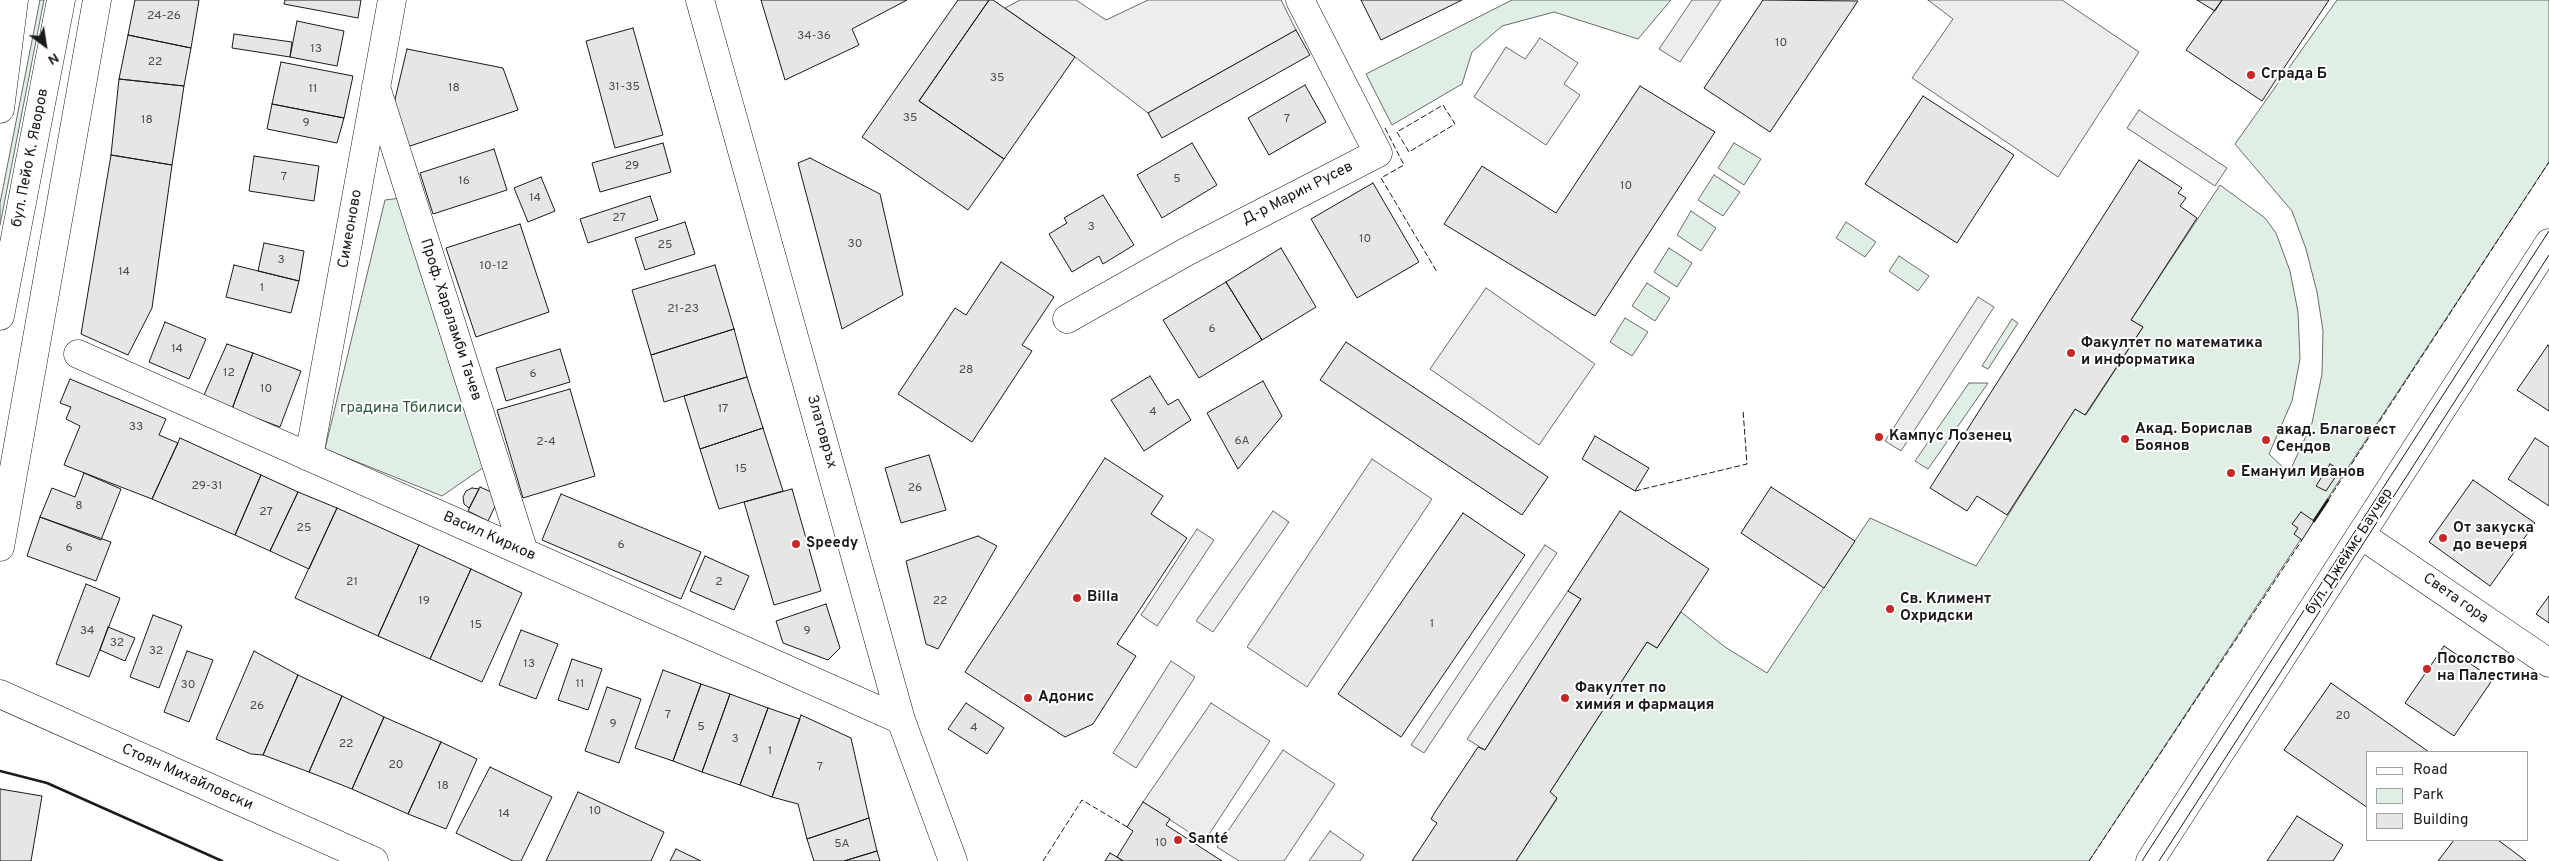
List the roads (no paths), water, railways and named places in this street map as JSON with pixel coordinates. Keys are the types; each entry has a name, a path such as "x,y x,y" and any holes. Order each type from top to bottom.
{"street":[{"path":"0,109 14,0"},
{"name":"бул. Пейо К. Яворов","path":"0,316 61,0"},
{"path":"0,547 97,0"},
{"name":"Симеоново","path":"309,457 392,0"},
{"name":"Златовръх","path":"700,0 901,720 953,861"},
{"name":"Д-р Марин Русев","path":"1067,319 1186,252 1378,154 1300,0"},
{"name":"Проф. Хараламби Тачев","path":"376,87 524,552"},
{"name":"бул. Джеймс Баучер","path":"2150,861 2549,243"},
{"name":"Васил Кирков","path":"78,354 901,720"},
{"name":"Света гора","path":"2361,535 2549,664"},
{"name":"Стоян Михайловски","path":"0,694 374,861"}],"tram line":[{"path":"2142,861 2549,231"},
{"path":"2159,861 2549,255"}],"place":[{"name":"Сграда Б","path":"2251,75"},
{"name":"Факултет по математика и информатика","path":"2071,353"},
{"name":"Кампус Лозенец","path":"1879,437"},
{"name":"Акад. Борислав Боянов","path":"2125,439"},
{"name":"акад. Благовест Сендов","path":"2266,440"},
{"name":"Емануил Иванов","path":"2231,473"},
{"name":"От закуска до вечеря","path":"2443,538"},
{"name":"Speedy","path":"796,544"},
{"name":"Billa","path":"1077,598"},
{"name":"Св. Климент Охридски","path":"1890,609"},
{"name":"Посолство на Палестина","path":"2427,669"},
{"name":"Адонис","path":"1028,698"},
{"name":"Факултет по химия и фармация","path":"1565,698"},
{"name":"Santé","path":"1178,840"}],"park label":[{"name":"градина Тбилиси","path":"401,409"}]}
